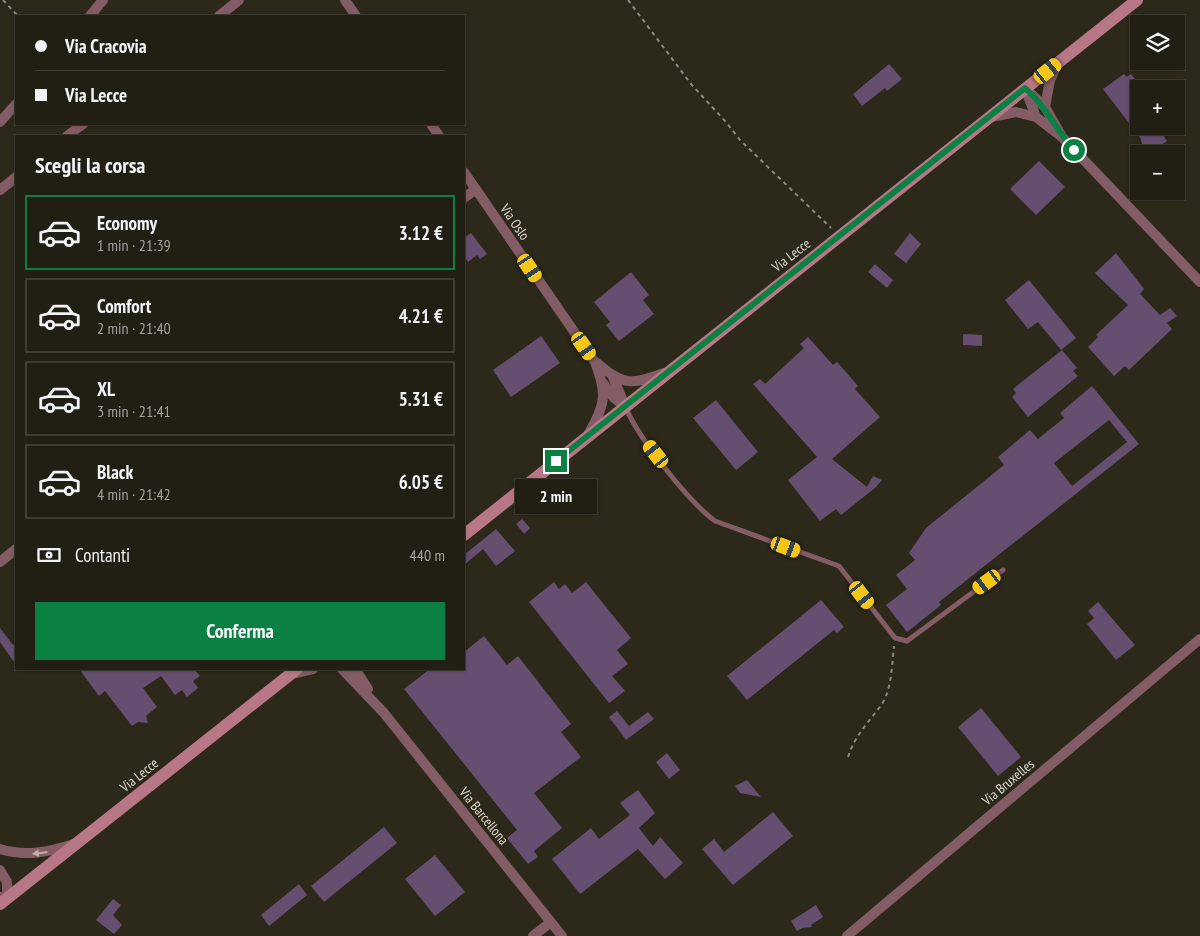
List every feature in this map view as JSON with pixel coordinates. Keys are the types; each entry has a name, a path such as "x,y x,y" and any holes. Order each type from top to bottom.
{"main road":[{"name":"Via Lecce","path":"465,534 1137,0"},
{"name":"Via Lecce","path":"2,900 80,842 293,671"}],"street":[{"path":"91,15 102,0"},
{"path":"220,15 239,0"},
{"path":"345,0 355,15"},
{"path":"1045,107 1050,80 1059,62"},
{"path":"1025,88 1045,107 1062,137"},
{"path":"1025,88 1036,117"},
{"path":"0,122 15,105"},
{"path":"990,117 1016,112 1036,117 1062,137 1200,282"},
{"path":"68,135 82,125"},
{"name":"Via Oslo","path":"465,173 595,362"},
{"path":"0,190 15,178"},
{"path":"465,197 476,189"},
{"path":"595,362 613,377 627,382 642,382 672,369"},
{"path":"595,362 603,383 614,398 625,406"},
{"path":"613,377 625,406"},
{"path":"587,436 604,402 603,383"},
{"path":"0,562 15,550"},
{"name":"Via Bruxelles","path":"847,936 1200,639"},
{"path":"1187,648 1200,646"},
{"name":"Via Barcellona","path":"343,670 384,713 562,936"},
{"name":"Via Barcellona","path":"356,670 384,713"},
{"path":"0,849 28,854 47,852 80,842"},
{"path":"0,870 7,882 2,900"},
{"path":"533,936 551,922"}],"lane":[{"path":"625,406 634,426 700,510 715,522 839,566 895,638 907,641 1003,570"}],"path":[{"path":"3,0 17,15"},
{"path":"628,0 691,84 740,140 840,237"},
{"path":"848,757 854,741 883,702 891,674 895,638"}],"building":[{"path":"889,64 902,79 887,91 885,88 862,106 853,94"},
{"path":"1124,74 1127,77 1131,74 1136,80 1130,80 1130,125 1103,89"},
{"path":"1138,135 1163,135 1167,141 1161,145 1141,145 1141,139"},
{"path":"1039,161 1065,187 1036,215 1010,189"},
{"path":"471,233 487,254 480,259 477,255 468,262 465,258 465,237"},
{"path":"910,233 921,244 906,263 894,254"},
{"path":"1116,253 1144,289 1140,294 1160,315 1170,308 1177,316 1167,323 1172,329 1129,370 1125,366 1114,376 1088,347 1098,337 1096,335 1128,305 1095,273"},
{"path":"875,264 893,280 887,288 868,272"},
{"path":"631,272 649,295 643,300 654,314 619,341 606,325 610,322 594,302"},
{"path":"1029,280 1076,338 1061,350 1038,322 1028,329 1005,300"},
{"path":"963,334 982,335 982,346 963,345"},
{"path":"541,336 560,363 511,397 493,370"},
{"path":"808,337 833,365 837,362 858,386 855,389 880,417 832,459 867,487 873,476 882,480 841,515 836,509 820,521 788,480 817,457 753,384 760,379 765,384 804,348 800,344"},
{"path":"1062,350 1077,368 1073,371 1078,376 1028,417 1012,397 1016,393 1013,389"},
{"path":"1092,386 1139,444 939,602 941,605 907,632 886,605 907,589 896,575 915,560 909,553 926,528 1004,465 998,457 1030,430 1038,439 1064,418 1060,413","holes":["1109,420 1127,442 1072,486 1054,463"]},
{"path":"716,400 758,452 736,470 693,418"},
{"path":"522,519 530,528 524,534 516,524"},
{"path":"496,529 515,551 496,566 483,549 465,564 465,554"},
{"path":"554,582 559,589 565,584 572,593 586,582 631,638 617,650 628,664 612,676 625,691 609,703 529,602"},
{"path":"821,600 844,627 837,633 834,630 747,700 727,676"},
{"path":"1098,602 1135,645 1116,660 1087,624 1094,618 1088,611"},
{"path":"0,628 13,645 15,643 15,664 0,642"},
{"path":"484,636 507,665 518,656 571,724 561,732 581,757 534,793 562,828 534,851 538,857 528,864 507,838 517,830 404,689 429,670 465,670 465,651"},
{"path":"80,670 195,670 200,676 193,681 198,688 187,697 182,690 175,695 161,676 143,688 157,707 146,716 148,723 138,722 132,726 105,691 99,696"},
{"path":"981,708 1021,757 998,776 958,727"},
{"path":"617,711 629,726 648,712 654,719 626,740 609,717"},
{"path":"667,753 680,770 669,779 656,762"},
{"path":"747,780 761,797 740,793 735,786"},
{"path":"638,790 655,813 639,828 653,846 660,837 683,863 665,879 638,849 580,894 552,859 591,828 599,839 630,815 620,803"},
{"path":"773,812 793,836 733,885 702,849 714,839 724,852"},
{"path":"384,827 397,843 324,902 311,886"},
{"path":"435,855 465,892 435,916 405,879"},
{"path":"299,884 307,895 269,926 261,915"},
{"path":"113,899 121,905 113,915 122,925 114,934 96,920"},
{"path":"816,905 823,917 811,925 812,927 802,928 797,931 791,921"}],"route":[{"path":"556,461 1025,88 1045,107 1062,137 1074,150"}]}
